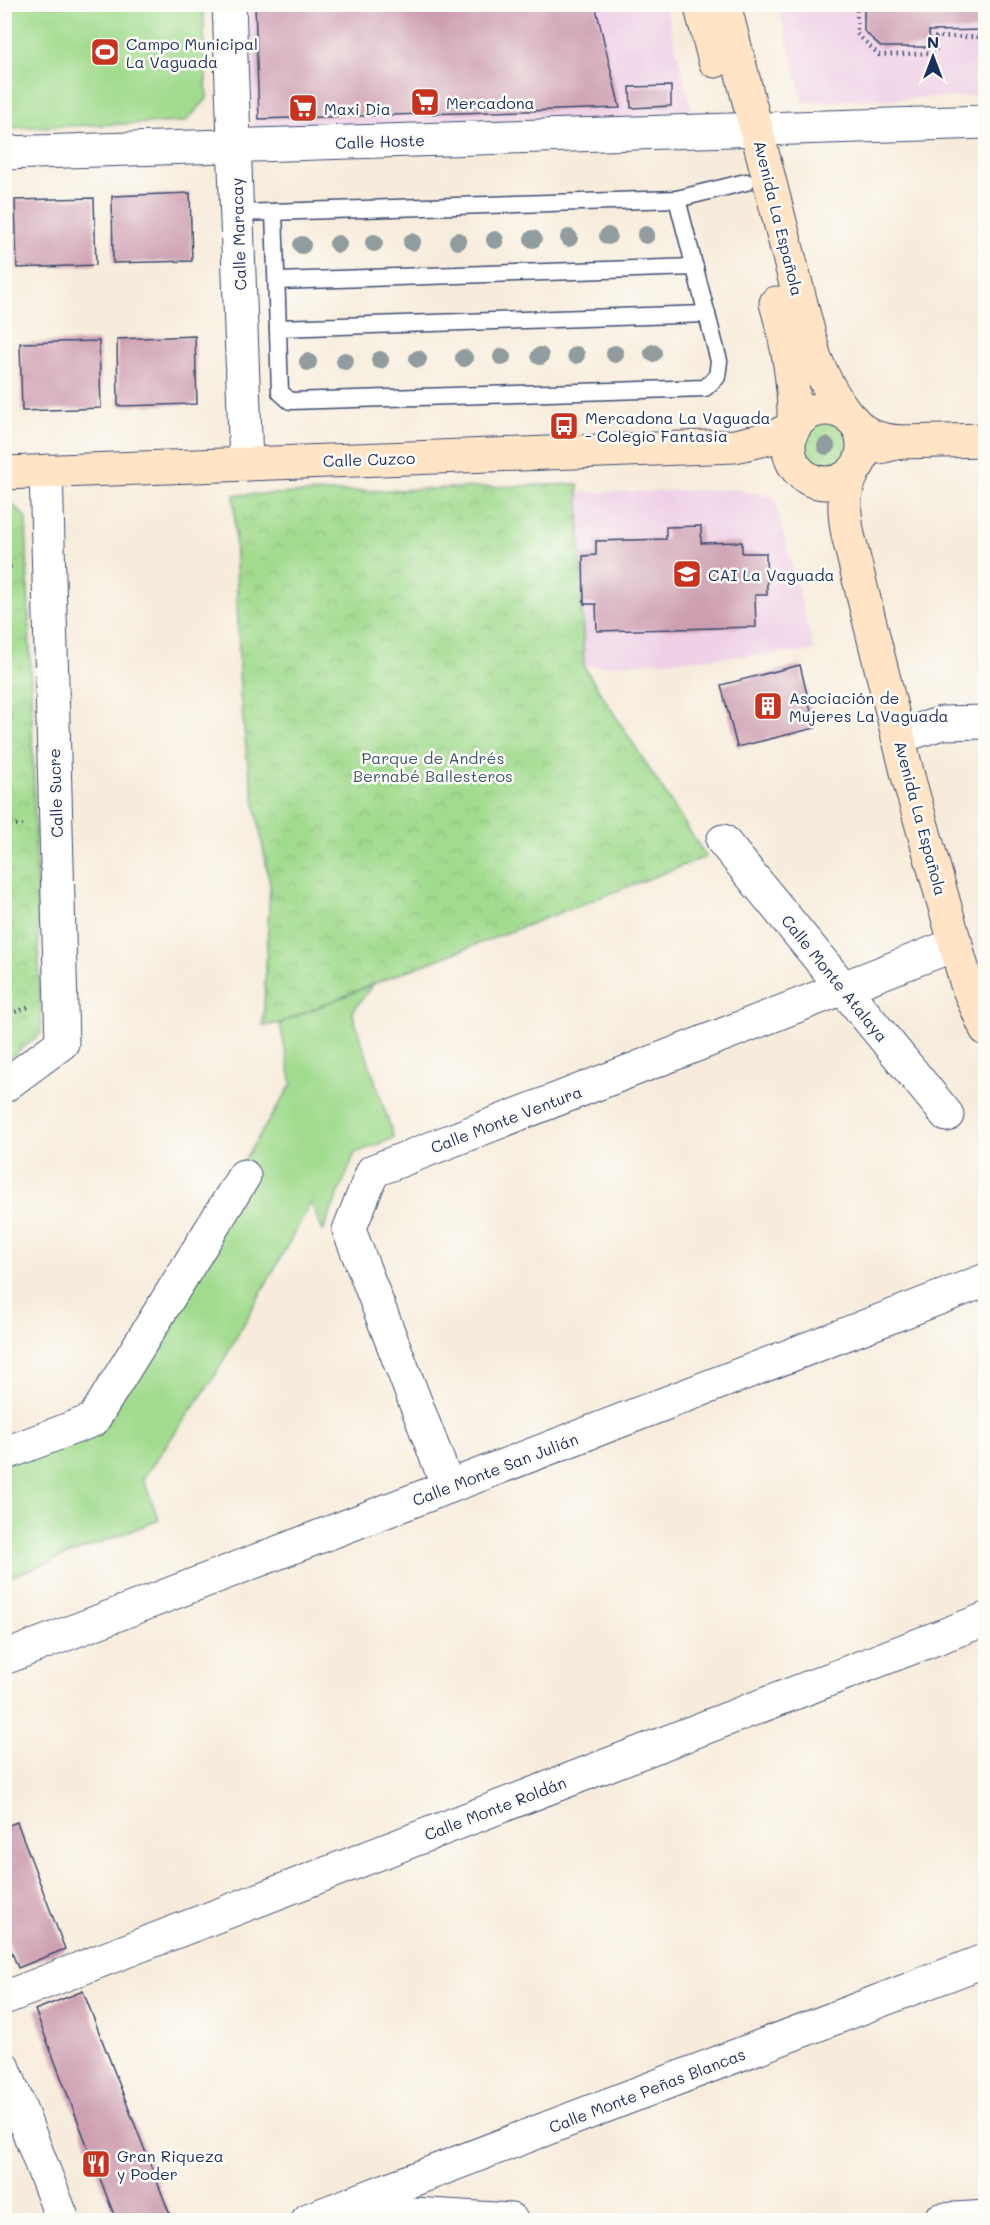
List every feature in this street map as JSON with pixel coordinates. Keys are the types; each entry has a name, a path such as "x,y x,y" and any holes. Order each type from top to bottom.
{"street":[{"name":"Calle Maracay","path":"230,4 246,464"},
{"name":"Avenida La Española","path":"700,4 744,129 815,358 829,387 854,422"},
{"name":"Avenida La Española","path":"724,4 744,129 746,182 791,363 794,427"},
{"name":"Calle Hoste","path":"4,153 986,122"},
{"path":"856,468 863,453 864,442 861,431 846,414 822,409 810,412 794,427 788,446 794,466 806,478 822,484 844,480 856,468 874,450 900,442"},
{"path":"854,422 873,436 900,442 986,440"},
{"name":"Calle Cuzco","path":"735,446 774,437 794,427"},
{"name":"Calle Cuzco","path":"4,472 735,446 768,451 790,463 806,478"},
{"name":"Avenida La Española","path":"856,468 848,483 844,507 848,535 909,780 967,985 986,1029"},
{"name":"Calle Sucre","path":"4,1086 62,1043 46,471"},
{"name":"Avenida La Española","path":"806,478 832,498 848,535"},
{"path":"898,737 942,723 986,722"},
{"name":"Calle Monte Atalaya","path":"723,842 947,1115"},
{"name":"Calle Monte Ventura","path":"448,1487 349,1230 373,1171 956,944"},
{"path":"4,1454 93,1420 244,1176"},
{"name":"Calle Monte San Julián","path":"4,1658 986,1280"},
{"name":"Calle Monte Roldán","path":"4,1998 986,1619"},
{"name":"Calle Monte Peñas Blancas","path":"323,2215 986,1960"},
{"path":"4,2068 63,2220"},
{"path":"323,2215 511,2220"},
{"path":"940,2220 986,2217"}],"lane":[{"path":"237,213 677,199 746,182"},
{"path":"274,212 280,392 290,401 705,388 717,377 719,361 677,199"},
{"path":"277,280 694,267"},
{"path":"278,328 706,314"}],"path":[{"path":"857,4 858,34 879,54 936,53 936,37 986,37"},
{"path":"4,1016 32,1006"}],"shaded area":[{"path":"249,5 665,5 697,130 254,145"},
{"path":"778,5 985,5 985,96 803,102"},
{"name":"CAI La Vaguada","path":"732,489 774,497 814,651 584,667 578,493"}],"green space":[{"name":"Campo Municipal La Vaguada","path":"4,5 203,5 207,99 185,122 5,128"},
{"path":"834,409 864,442 863,452 857,463 838,480 826,485 818,484 804,476 794,462 788,446 810,412"},
{"name":"Parque de Andrés Bernabé Ballesteros","path":"578,484 584,667 706,857 373,984 280,1023 263,1026 270,886 248,765 240,694 234,495"},
{"path":"5,502 10,502 26,518 41,1034 5,1061"},
{"path":"373,984 352,1012 394,1138 355,1153 323,1231 311,1203 213,1379 143,1478 159,1520 5,1579 5,1454 93,1420 237,1171 292,1084 280,1023"}],"building":[{"path":"255,4 595,4 620,108 259,119"},
{"path":"864,4 986,4 986,30 929,31 930,47 881,47 864,31"},
{"path":"671,86 671,106 631,108 630,87"},
{"path":"190,193 192,261 113,263 112,196"},
{"path":"94,198 96,265 17,268 15,200"},
{"path":"195,336 197,404 118,406 117,339"},
{"path":"99,341 101,408 22,411 20,343"},
{"path":"701,526 701,543 742,542 742,553 766,553 767,595 755,595 756,627 597,631 596,604 584,604 583,556 596,555 596,541 666,539 666,527"},
{"name":"Asociación de Mujeres La Vaguada","path":"800,665 815,728 737,747 721,685"},
{"path":"17,1822 65,1949 18,1968 4,1932 4,1827"},
{"path":"83,1991 172,2220 116,2220 35,2010"}],"place":[{"name":"Campo Municipal La Vaguada","path":"105,52"},
{"name":"Mercadona","path":"425,102"},
{"name":"Maxi Dia","path":"303,108"},
{"name":"Mercadona La Vaguada - Colegio Fantasia","path":"564,426"},
{"name":"CAI La Vaguada","path":"687,574"},
{"name":"Asociación de Mujeres La Vaguada","path":"768,706"},
{"name":"Gran Riqueza y Poder","path":"96,2164"}]}
